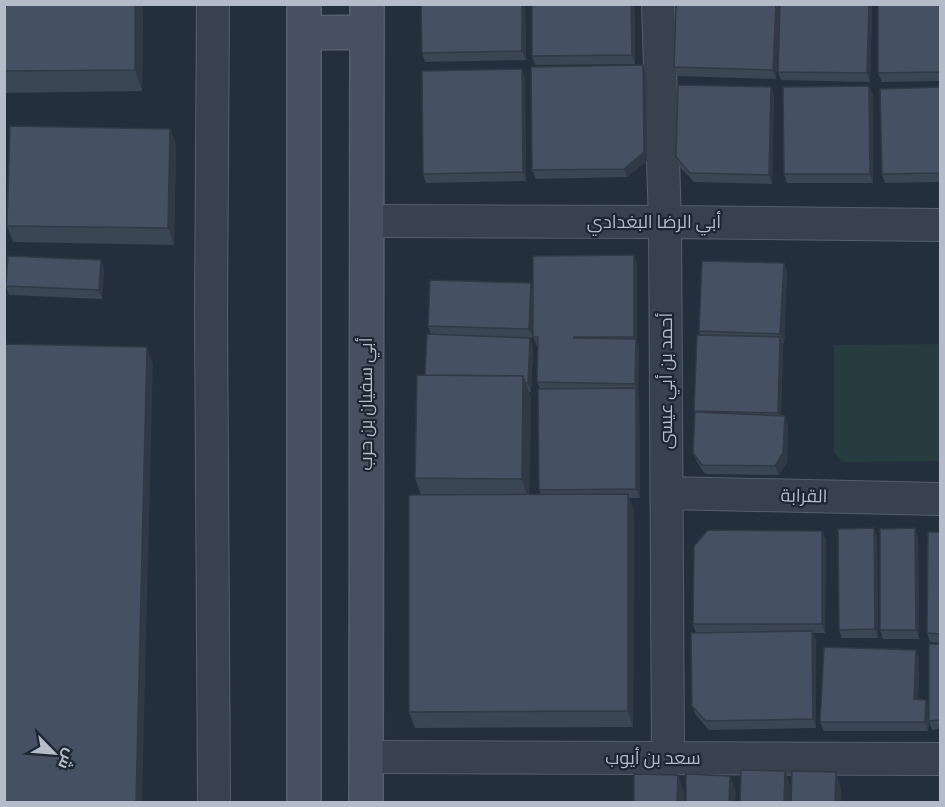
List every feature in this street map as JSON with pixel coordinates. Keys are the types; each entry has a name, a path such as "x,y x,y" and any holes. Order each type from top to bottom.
{"street":[{"path":"213,4 211,313 214,802"},
{"name":"أحمد بن أبي عيسى","path":"658,4 665,222 668,759"},
{"path":"304,802 304,19 367,18"},
{"name":"أبي سفيان بن حرب","path":"366,802 367,18"},
{"name":"أبي الرضا البغدادي","path":"367,221 940,225"},
{"name":"القرابة","path":"667,494 940,499"},
{"name":"سعد بن أيوب","path":"366,757 940,759"}],"green space":[{"path":"940,344 940,461 842,462 834,452 834,345"}],"building":[{"path":"4,4 135,4 135,70 4,71"},
{"path":"421,4 522,4 522,51 422,53"},
{"path":"532,4 631,4 632,55 532,56"},
{"path":"676,4 776,4 773,70 674,67"},
{"path":"780,4 869,4 867,73 778,72"},
{"path":"878,4 940,4 940,72 878,73"},
{"path":"643,65 644,152 624,169 532,170 531,67"},
{"path":"522,69 523,172 423,174 422,71"},
{"path":"678,85 771,87 769,175 690,173 676,157"},
{"path":"869,86 870,174 784,174 783,87"},
{"path":"940,87 940,173 882,174 880,89"},
{"path":"10,126 170,129 168,228 7,226"},
{"path":"634,255 634,337 574,338 636,339 635,384 537,382 538,337 533,337 533,256"},
{"path":"8,256 101,260 99,290 6,286"},
{"path":"702,261 784,263 780,334 699,331"},
{"path":"430,280 531,283 529,329 428,326"},
{"path":"427,334 530,338 528,383 525,383 523,376 425,375"},
{"path":"697,335 780,337 778,413 694,411"},
{"path":"4,344 147,347 136,802 4,802"},
{"path":"417,375 523,376 522,479 415,478"},
{"path":"636,388 636,489 539,490 538,389"},
{"path":"695,412 785,416 783,453 775,466 702,465 693,453"},
{"path":"628,494 628,711 409,712 409,495"},
{"path":"874,528 875,629 839,630 838,529"},
{"path":"915,528 916,630 880,630 880,529"},
{"path":"708,530 822,531 822,624 693,624 694,546"},
{"path":"928,532 940,532 940,634 927,633"},
{"path":"812,631 813,719 706,721 692,706 691,633"},
{"path":"929,644 940,644 940,720 929,721"},
{"path":"824,647 916,650 914,699 926,700 925,722 820,722"},
{"path":"741,770 785,771 784,802 740,802"},
{"path":"792,771 836,772 835,802 791,802"},
{"path":"634,774 678,775 677,802 634,802"},
{"path":"686,774 730,776 729,802 686,802"}]}
